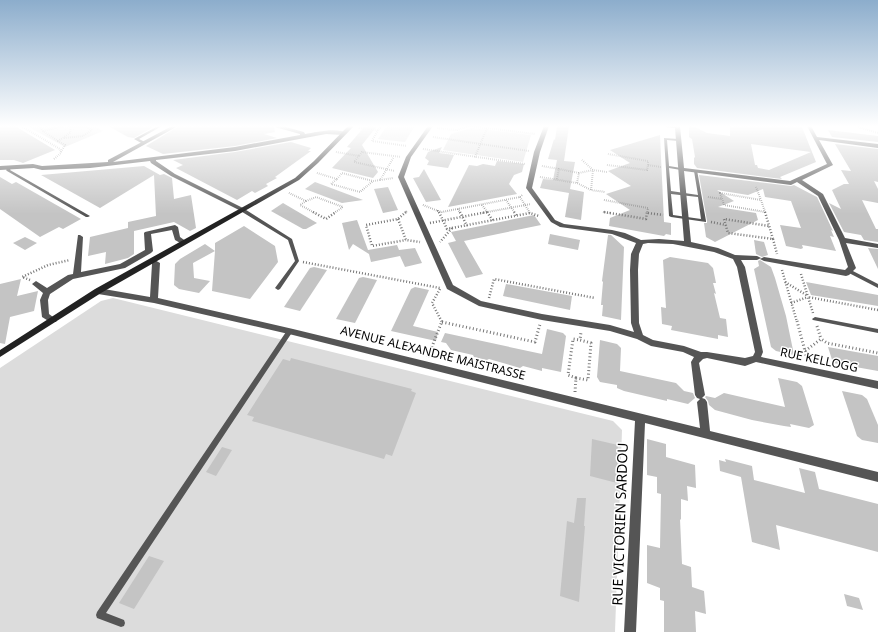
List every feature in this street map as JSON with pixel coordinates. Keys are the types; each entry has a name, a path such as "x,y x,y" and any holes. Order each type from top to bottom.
{"main road":[{"path":"0,354 98,291 297,178 322,155"}],"street":[{"path":"106,163 120,155"},
{"path":"0,168 33,166 68,167 182,155"},
{"path":"411,155 401,175 414,208 450,287"},
{"path":"536,155 529,188 553,221 562,226 620,234 632,237 640,242 655,240 715,249 735,257 761,258 846,273 852,268 842,240 820,195 798,180"},
{"path":"680,155 688,245"},
{"path":"681,169 791,183 830,165 825,155"},
{"path":"153,159 153,162 173,175 241,210"},
{"path":"53,320 45,315 44,300 48,292 71,277 77,274 122,266 149,251 147,233 174,226 177,238 184,242"},
{"path":"77,274 80,237"},
{"path":"842,240 878,246"},
{"path":"640,242 635,254 634,270 635,323 640,337"},
{"path":"735,257 741,266 755,333 758,352 756,359"},
{"path":"153,261 156,263 154,300"},
{"path":"36,284 48,292"},
{"name":"RUE KELLOGG","path":"450,287 479,303 542,317 610,328 640,337 651,343 684,349 700,356 707,355 745,362 756,359 878,385"},
{"name":"AVENUE ALEXANDRE MAISTRASSE","path":"98,291 154,300 290,331 878,477"},
{"path":"700,356 695,362 706,435"},
{"name":"RUE VICTORIEN SARDOU","path":"630,632 640,417"}],"lane":[{"path":"667,155 671,216 704,221 696,171"},
{"path":"10,167 8,170 88,216"},
{"path":"668,168 681,169"},
{"path":"669,192 699,196"},
{"path":"241,210 290,239 297,261 278,288"},
{"path":"849,271 878,286"},
{"path":"815,319 878,331"},
{"path":"121,623 100,615 290,331"}],"path":[{"path":"52,161 58,155"},
{"path":"355,155 358,156 354,162 386,169 401,175"},
{"path":"390,155 409,159"},
{"path":"465,155 535,165 579,173 593,170 607,172"},
{"path":"607,166 647,170 648,161 617,155"},
{"path":"380,180 394,156"},
{"path":"582,160 593,170"},
{"path":"648,165 668,168"},
{"path":"557,180 559,169"},
{"path":"591,190 593,170"},
{"path":"313,172 337,179"},
{"path":"373,181 360,192 331,184 342,173 373,181 401,175"},
{"path":"577,183 579,173"},
{"path":"532,176 577,183 591,190 605,192"},
{"path":"754,178 766,212 773,239 728,233 724,219 769,226"},
{"path":"423,204 442,212 520,197 529,188"},
{"path":"284,190 306,201 316,197 342,207 326,219 300,206 306,201"},
{"path":"761,200 720,193 724,205 766,212"},
{"path":"699,196 721,199"},
{"path":"520,197 530,213"},
{"path":"506,200 517,216"},
{"path":"603,212 646,219 648,213 648,208 604,200"},
{"path":"422,224 539,202"},
{"path":"482,205 493,221"},
{"path":"414,208 407,210 398,219 366,225 372,246 406,240 439,242 452,228"},
{"path":"458,209 467,226"},
{"path":"438,211 447,229 530,213 553,221"},
{"path":"648,213 671,216"},
{"path":"398,219 406,240"},
{"path":"704,221 726,225"},
{"path":"36,284 22,276 48,265 79,258"},
{"path":"297,261 440,288 450,287"},
{"path":"798,264 821,339"},
{"path":"487,305 494,279 595,298"},
{"path":"785,282 808,297 878,310"},
{"path":"425,364 442,322 432,303 440,288"},
{"path":"791,303 808,297"},
{"path":"442,322 535,342 542,317"},
{"path":"580,340 581,323"},
{"path":"573,339 591,342 588,380 576,378 568,375 573,339"},
{"path":"574,402 576,378"}],"shaded area":[{"path":"480,155 525,155 523,162"},
{"path":"113,298 613,421 622,430 615,632 0,632 0,368 101,301"}],"building":[{"path":"0,155 41,155 23,163 14,160 0,160"},
{"path":"208,155 305,155 275,177 277,178 266,184 268,186 255,193 252,191 237,200 176,168 183,165 173,160"},
{"path":"344,155 368,155 378,172 373,178 332,168"},
{"path":"426,155 454,155 448,168 427,165 429,161 425,158"},
{"path":"549,155 565,155 564,161 575,162 570,189 584,192 581,220 565,217 569,193 540,188 543,179 553,180 557,160 548,159"},
{"path":"618,155 661,155 664,222 671,223 671,235 666,234 664,236 609,226 610,218 630,210 606,194 631,186 608,171 630,163"},
{"path":"695,155 753,155 755,165 757,165 758,168 769,170 803,155 813,155 816,162 780,177 782,179 697,168 694,164"},
{"path":"842,155 878,155 878,182 874,181 878,189 878,203 862,200 876,229 878,229 878,242 864,240 861,235 844,232 829,203 841,209 832,190 844,184 849,184 841,170 851,171"},
{"path":"497,161 524,164 522,172 514,175 509,184 517,194 448,207 469,165 477,166 483,164 495,166"},
{"path":"144,166 160,175 164,174 172,178 174,199 191,195 196,228 190,231 174,222 134,231 134,254 128,258 105,264 106,252 88,256 90,237 128,228 128,222 156,216 154,175 100,208 41,175"},
{"path":"424,169 441,200 426,202 413,178 419,177"},
{"path":"699,175 791,186 794,185 817,197 833,231 831,230 834,237 830,236 836,251 802,245 803,248 801,249 786,246 780,225 801,228 791,201 765,197 763,189 748,195 717,190 734,201 718,207 756,213 758,220 715,242 706,237 704,223 707,223 707,221"},
{"path":"0,177 12,184 16,182 81,219 63,229 59,227 40,237 0,209"},
{"path":"315,182 363,200 342,203 305,189"},
{"path":"388,187 398,210 383,213 374,189"},
{"path":"283,203 317,223 303,229 271,211"},
{"path":"534,215 541,225 464,241 483,274 466,278 448,243 456,241 451,232"},
{"path":"357,220 368,250 397,245 399,250 415,248 422,263 405,267 400,256 371,262 369,254 353,244 349,250 342,223"},
{"path":"244,226 275,246 278,262 250,299 212,291 215,243"},
{"path":"550,234 580,240 578,250 548,244"},
{"path":"608,235 611,235 624,247 621,320 602,316 602,281"},
{"path":"25,237 37,243 25,250 13,243"},
{"path":"754,240 764,242 768,255 762,257 756,254"},
{"path":"205,244 215,251 193,263 194,278 210,281 199,293 179,289 174,285 175,264 180,259"},
{"path":"868,248 878,249 878,269"},
{"path":"670,257 708,263 713,268 716,283 713,283 716,294 714,293 720,318 726,319 728,337 718,335 718,339 671,330 672,326 662,324 661,307 666,308 663,260"},
{"path":"760,260 771,267 775,278 786,316 794,355 776,351 771,347 754,269 759,266 758,261"},
{"path":"314,267 327,270 300,311 284,307 310,268"},
{"path":"363,277 377,280 355,323 336,319 359,278"},
{"path":"21,279 17,296 38,291 34,311 10,317 5,344 0,343 0,284"},
{"path":"806,282 878,295 878,306 811,295"},
{"path":"506,284 572,296 570,310 503,296"},
{"path":"415,287 429,290 413,326 438,332 436,341 391,331 411,289"},
{"path":"547,329 563,333 566,336 561,372 542,368 542,371 523,366 520,368 489,359 487,360 474,357 473,355 451,350 446,343 441,342 445,333 542,354"},
{"path":"600,340 617,344 621,348 620,371 676,383 684,391 693,393 695,398 688,404 667,399 667,401 624,391 617,388 617,385 600,382 597,377"},
{"path":"828,347 878,356 878,371 833,363"},
{"path":"291,358 412,389 411,391 416,393 392,456 386,454 384,459 252,421 254,417 247,415 283,359 290,361"},
{"path":"778,378 797,382 802,386 814,425 809,428 790,424 791,427 752,420 715,410 709,405 705,397 715,398 724,393 785,407"},
{"path":"842,391 862,395 867,399 878,425 878,443 862,440 857,436"},
{"path":"592,439 618,445 617,483 590,476"},
{"path":"647,439 666,444 666,457 695,465 696,488 687,486 688,501 681,499 681,520 680,519 682,564 691,567 692,587 704,591 706,614 695,611 696,632 664,632 664,601 660,600 660,588 647,583 647,545 660,548 661,494 657,493 657,477 647,475"},
{"path":"222,447 232,450 216,476 206,472"},
{"path":"725,459 752,466 754,480 805,493 799,468 815,472 819,489 878,504 878,552 776,525 780,550 752,542 741,477 720,471 719,460 726,462"},
{"path":"577,498 586,498 579,602 560,596 567,521 574,523"},
{"path":"149,556 164,561 134,609 119,603"},
{"path":"844,594 859,598 863,610 847,606"}]}
